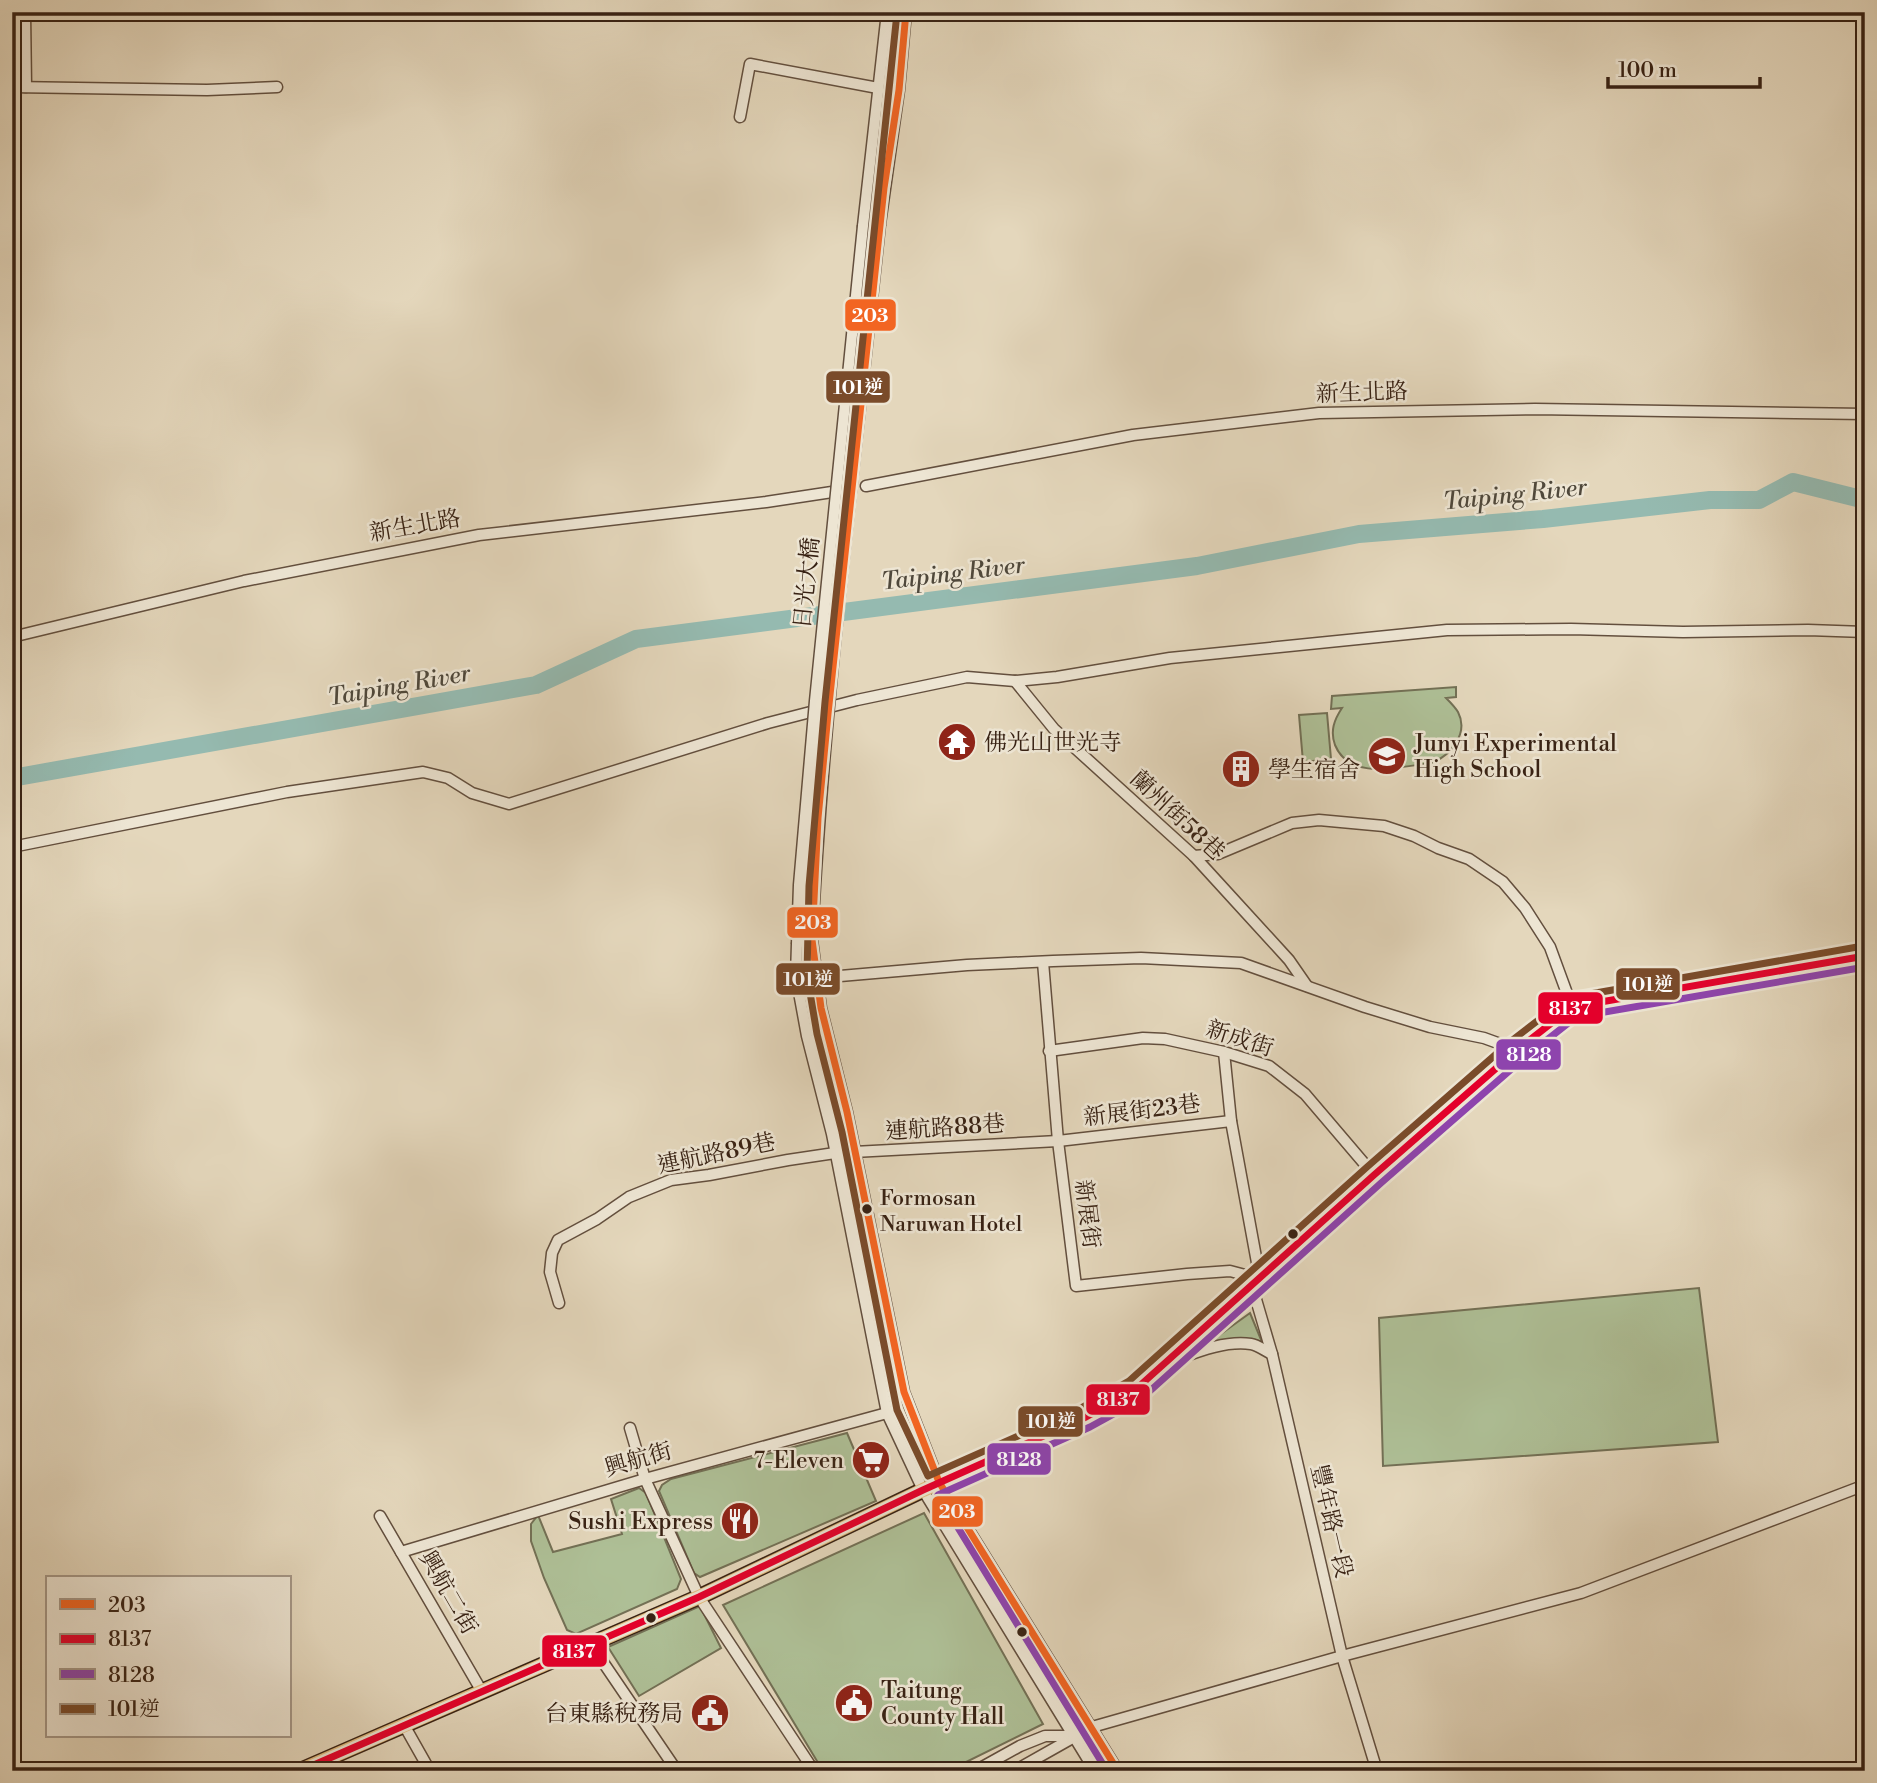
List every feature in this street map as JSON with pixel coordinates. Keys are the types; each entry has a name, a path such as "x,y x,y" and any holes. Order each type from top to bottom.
{"main road":[{"path":"299,1771 699,1597 939,1482 1086,1417 1135,1390 1374,1175 1517,1050 1572,1007 1865,956"}],"street":[{"path":"25,12 26,87"},
{"name":"日光大橋","path":"887,12 814,714 799,885 796,976 865,1297 887,1413 923,1490 1095,1771"},
{"name":"日光大橋","path":"906,12 899,90 880,224 826,727 812,940 821,1008 855,1154 904,1392 939,1482 1118,1771"},
{"path":"740,117 750,64 878,88"},
{"path":"12,88 207,90 277,87"},
{"name":"新生北路","path":"866,486 1133,435 1319,413 1535,409 1865,414"},
{"name":"新生北路","path":"12,636 244,581 466,538 832,492"},
{"path":"12,847 287,792 423,772 448,778 472,793 509,804 768,723 857,700 967,677 1015,681 1057,677 1170,658 1447,630 1865,632"},
{"name":"蘭州街58巷","path":"1015,681 1054,729 1194,856 1289,960 1307,986"},
{"path":"1194,856 1218,854 1292,823 1319,820 1384,826 1413,836 1469,859 1503,882 1537,924 1550,947 1572,1007"},
{"path":"796,976 817,978 967,965 1141,958 1241,963 1430,1027 1484,1038 1517,1050"},
{"name":"新展街","path":"1043,962 1058,1141 1076,1286 1187,1273 1230,1271 1260,1279"},
{"name":"新成街","path":"1049,1051 1143,1038 1181,1041 1269,1066 1305,1094 1374,1175"},
{"name":"豐年路一段","path":"1223,1052 1231,1121 1260,1279 1255,1296 1272,1354 1342,1656 1377,1771"},
{"name":"新展街23巷","path":"1058,1141 1231,1121"},
{"name":"連航路88巷","path":"835,1153 1058,1141"},
{"name":"連航路89巷","path":"559,1303 550,1272 552,1253 558,1240 597,1219 629,1197 671,1180 835,1153"},
{"path":"865,1297 884,1294"},
{"path":"1169,1362 1201,1351 1234,1345 1252,1344 1272,1354"},
{"name":"興航街","path":"401,1552 645,1479 887,1413"},
{"path":"630,1428 645,1479 699,1597 814,1771"},
{"path":"1014,1771 1092,1727 1342,1656 1581,1593 1865,1485"},
{"name":"興航二街","path":"380,1516 481,1690"},
{"path":"590,1643 677,1771"},
{"path":"404,1724 430,1771"},
{"path":"975,1771 1020,1746 1045,1736 1074,1736"}],"green space":[{"path":"1456,687 1456,697 1446,698 1458,712 1461,720 1460,735 1446,755 1432,763 1364,768 1342,757 1335,745 1334,726 1342,708 1331,709 1332,696"},
{"path":"1327,713 1331,759 1303,762 1299,715"},
{"path":"1699,1288 1718,1442 1383,1466 1379,1318"},
{"path":"1250,1313 1262,1342 1256,1340 1207,1344"},
{"path":"847,1433 876,1501 700,1577 694,1573 659,1491 662,1485 671,1479"},
{"path":"639,1488 646,1493 681,1579 677,1589 576,1634 567,1630 531,1541 531,1524 538,1515 553,1552 622,1534 611,1499"},
{"path":"924,1513 1043,1724 948,1771 823,1771 723,1605"},
{"path":"700,1606 721,1648 639,1696 608,1647"}],"waterway":[{"name":"Taiping River","path":"12,778 536,685 636,639 1197,566 1359,534 1543,519 1710,500 1759,500 1793,482 1865,500"}],"tunnel":[{"path":"832,492 866,486"}],"transit line":[{"name":"203","path":"906,12 899,90 884,188 828,714 818,818 812,940 821,1008 847,1112 904,1392 939,1482 1118,1771"},
{"name":"101逆","path":"897,13 825,702 809,886 807,975 817,1034 842,1132 897,1410 928,1476 1081,1408 1129,1381 1367,1167 1510,1042 1567,998 1863,946"},
{"name":"8137","path":"300,1771 699,1597 923,1490 1086,1417 1135,1390 1374,1175 1517,1050 1572,1007 1865,956"},
{"name":"8128","path":"1104,1766 938,1495 1090,1427 1141,1399 1381,1183 1524,1058 1576,1017 1865,967"}],"place":[{"name":"佛光山世光寺","path":"957,742"},
{"name":"Junyi Experimental High School","path":"1387,756"},
{"name":"學生宿舍","path":"1241,769"},
{"name":"Formosan Naruwan Hotel","path":"867,1209"},
{"name":"7-Eleven","path":"871,1460"},
{"name":"Sushi Express","path":"740,1521"},
{"name":"Taitung County Hall","path":"854,1703"},
{"name":"台東縣稅務局","path":"710,1713"}]}
